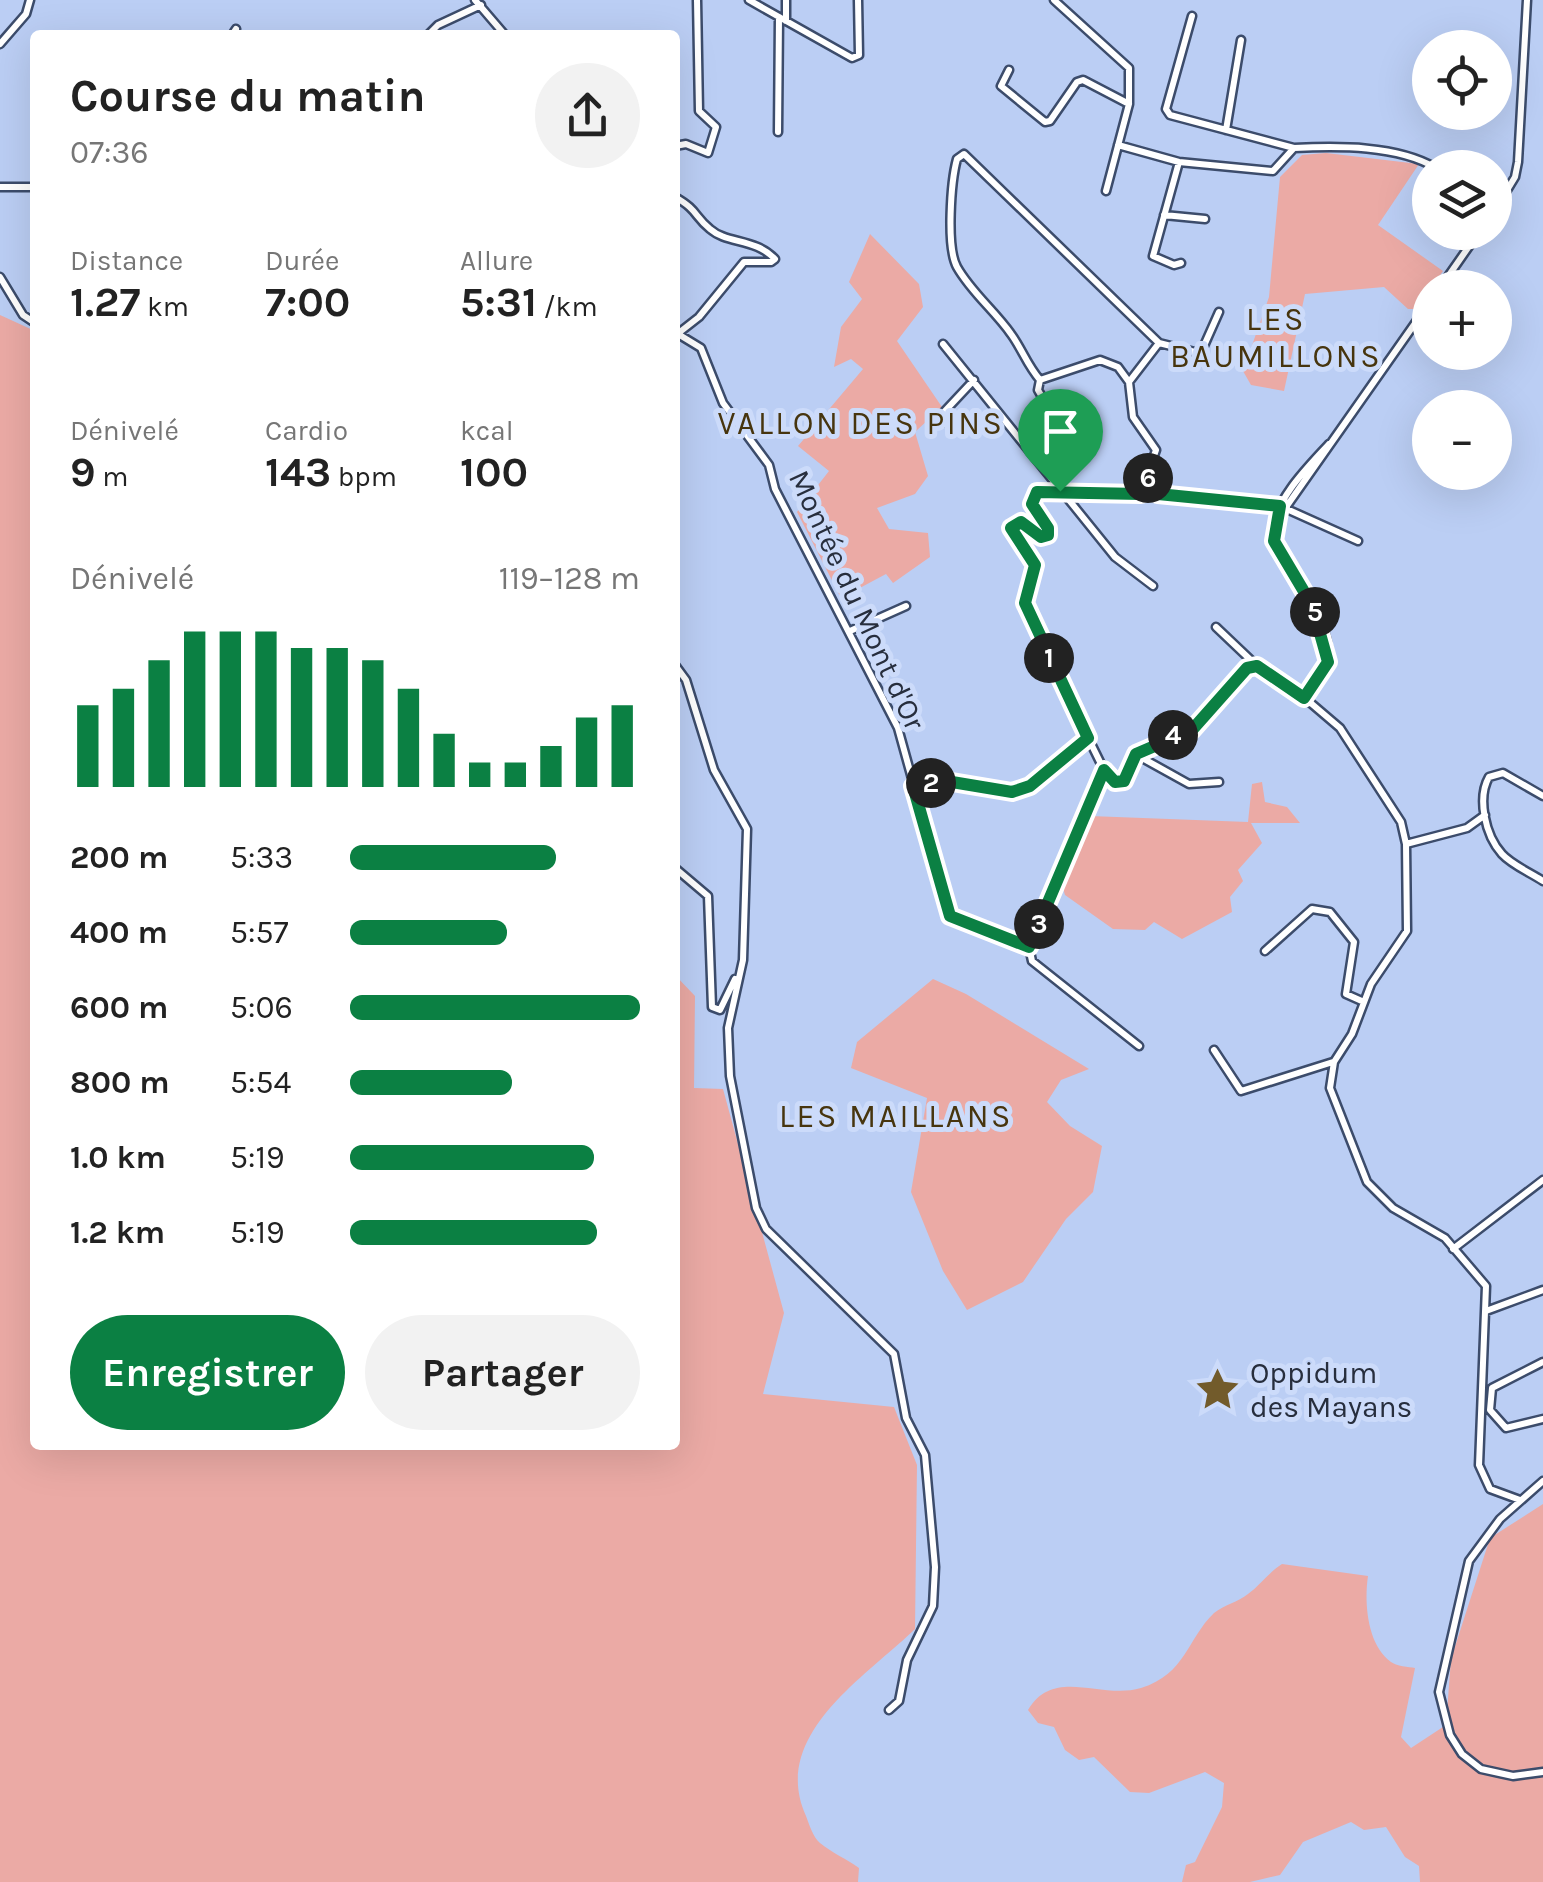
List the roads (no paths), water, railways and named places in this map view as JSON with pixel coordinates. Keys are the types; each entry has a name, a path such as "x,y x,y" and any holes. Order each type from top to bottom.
{"street":[{"path":"0,44 26,14 30,0"},
{"path":"680,145 708,152 716,126 699,111 697,0"},
{"path":"749,0 852,58 860,55 858,0"},
{"path":"778,132 786,0"},
{"path":"1054,0 1129,68 1130,104 1106,191"},
{"path":"1512,174 1518,162 1527,0"},
{"path":"433,30 478,3 501,30"},
{"path":"1192,16 1166,109 1170,116 1294,148 1412,156"},
{"path":"1226,130 1242,40"},
{"path":"1010,70 1001,86 1044,122 1083,80 1130,104"},
{"path":"1118,145 1179,162 1273,172 1294,148"},
{"path":"1084,412 1096,439 1074,452 1038,390 1040,380 953,256 957,158 964,154 1159,344 1195,352 1203,348 1219,312"},
{"path":"1179,162 1152,256 1181,263"},
{"path":"0,187 30,187"},
{"path":"680,200 696,208 714,232 746,240 775,258 770,262 744,262 699,318 680,333"},
{"path":"1164,215 1204,219"},
{"path":"0,277 30,319"},
{"path":"1304,698 1328,662 1326,648 1312,605 1278,553 1274,524 1412,327"},
{"name":"Montée du Mont d'Or","path":"680,337 701,348 714,372 723,403 769,465 775,490 898,728 950,916 1029,947"},
{"path":"943,344 1114,558 1153,586"},
{"path":"1129,382 1159,344"},
{"path":"1040,380 1100,360 1112,362 1129,382 1134,416 1156,450 1141,494"},
{"path":"947,423 944,412 974,380"},
{"path":"1149,476 1158,494"},
{"path":"1257,666 1247,668 1192,730 1136,754 1124,781 1115,782 1104,770 1033,626 1025,603 1035,565 1011,528 1021,522 1044,538 1048,528 1031,500 1037,492 1158,494 1283,507 1358,540"},
{"path":"850,631 906,606"},
{"path":"1216,628 1257,666 1340,728 1401,822 1406,844 1407,932 1364,1002 1352,1034 1334,1062 1330,1088 1368,1182 1393,1208 1436,1230 1486,1286 1480,1465 1490,1489 1520,1500"},
{"path":"680,672 686,680 714,770 746,829 743,948 728,1028 730,1076 756,1208 766,1229 894,1354 906,1418 925,1455 935,1567 933,1606 907,1660 900,1700 888,1710"},
{"path":"913,786 946,781 1012,792 1030,786 1088,738"},
{"path":"1136,754 1188,784 1219,782"},
{"path":"1104,770 1029,947 1032,961 1139,1046"},
{"path":"1543,796 1497,773 1489,777 1483,790 1484,815 1502,854 1543,881"},
{"path":"1406,844 1467,828 1484,815"},
{"path":"680,872 708,896 712,1007 720,1010 743,948"},
{"path":"1265,951 1312,908 1330,912 1354,942 1346,994 1364,1002"},
{"path":"1214,1050 1241,1091 1334,1062"},
{"path":"1453,1248 1543,1180"},
{"path":"1486,1311 1543,1290"},
{"path":"1497,1422 1490,1410 1492,1388 1543,1362"},
{"path":"1482,1420 1516,1428 1543,1419"},
{"path":"1543,1480 1520,1500 1470,1562 1439,1692 1450,1735 1462,1754 1482,1769 1513,1776 1543,1772"}],"place":[{"name":"Oppidum des Mayans","path":"1217,1390"}],"district":[{"name":"LES BAUMILLONS","path":"1276,338"},
{"name":"VALLON DES PINS","path":"861,423"},
{"name":"LES MAILLANS","path":"896,1116"}]}
